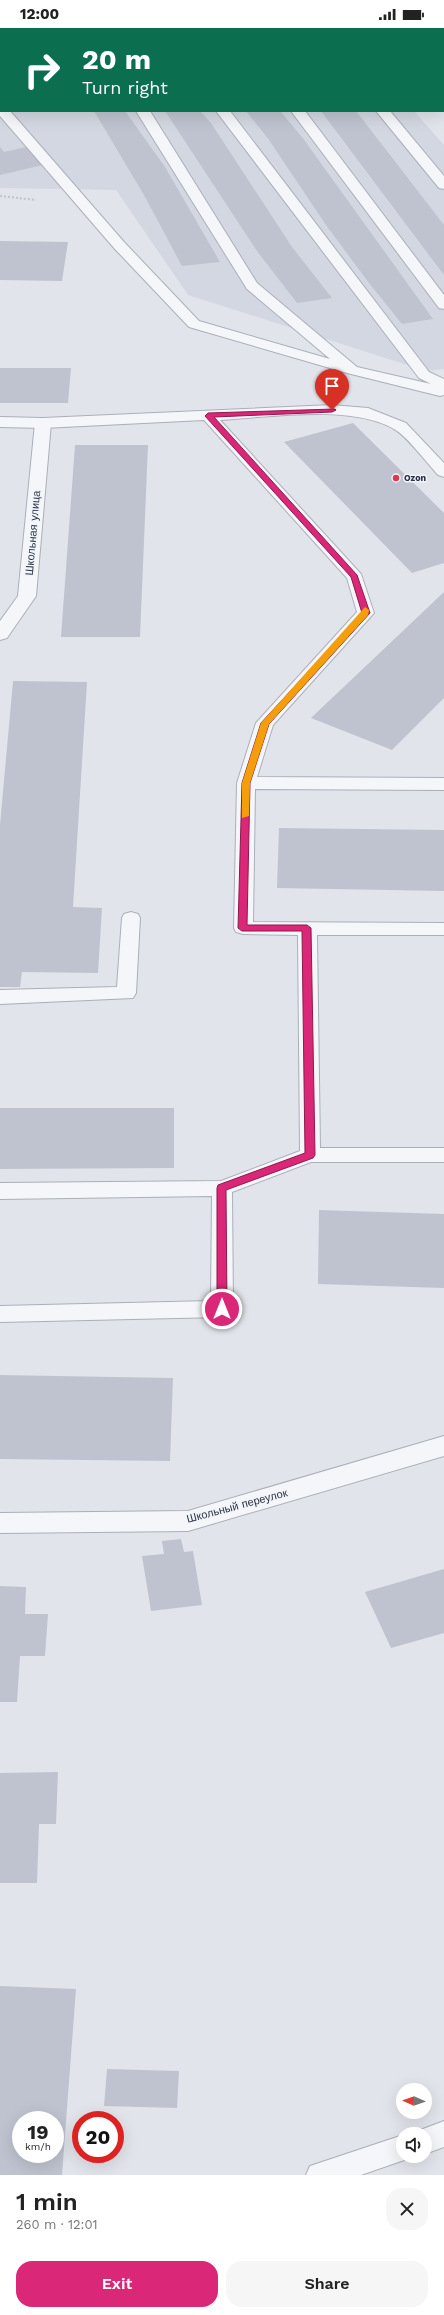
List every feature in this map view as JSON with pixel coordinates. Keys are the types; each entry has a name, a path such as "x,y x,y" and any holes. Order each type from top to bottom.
{"street":[{"name":"Школьная улица","path":"0,634 27,596 43,423"},
{"name":"Школьный переулок","path":"0,1523 188,1521 444,1446"}],"lane":[{"path":"5,112 119,245 194,324 352,370 444,392"},
{"path":"144,112 252,286 352,370"},
{"path":"224,112 424,375 444,385"},
{"path":"299,112 444,304"},
{"path":"384,112 444,186"},
{"path":"0,422 43,423 332,410 368,413 400,426 444,472"},
{"path":"208,416 354,576 366,613 265,723 246,783 242,928 444,928"},
{"path":"246,783 444,784"},
{"path":"0,997 126,992 131,918"},
{"path":"307,928 310,1155"},
{"path":"0,1191 222,1188 310,1155 444,1155"},
{"path":"0,1314 222,1309 222,1188"},
{"path":"432,2138 444,2134"},
{"path":"320,2175 396,2150"}],"shaded area":[{"path":"0,112 415,112 444,145 444,369 426,371 188,295 116,190 0,188"}],"building":[{"path":"95,112 126,112 165,167 220,262 182,266 144,195"},
{"path":"166,112 201,112 211,123 292,247 332,298 297,303 257,251"},
{"path":"247,112 281,112 302,137 433,319 402,324 369,283 326,225 269,140"},
{"path":"322,112 357,112 444,225 444,275"},
{"path":"0,147 4,152 26,147 43,165 0,175"},
{"path":"0,241 68,242 62,281 0,280"},
{"path":"0,368 71,368 68,403 0,403"},
{"path":"353,423 444,513 444,563 412,573 284,442"},
{"path":"75,445 148,445 140,637 61,637"},
{"path":"444,592 444,698 392,750 311,718"},
{"path":"13,681 87,682 73,907 102,908 98,973 22,972 20,987 0,987 0,825"},
{"path":"279,828 444,830 444,891 277,888"},
{"path":"0,1108 174,1108 174,1168 0,1169"},
{"path":"319,1210 444,1214 444,1288 318,1284"},
{"path":"0,1375 173,1378 170,1461 0,1459"},
{"path":"181,1539 184,1552 193,1551 202,1605 151,1611 142,1556 164,1554 162,1541"},
{"path":"444,1569 444,1633 391,1648 365,1592"},
{"path":"0,1586 26,1587 25,1614 48,1614 45,1656 20,1656 17,1702 0,1702"},
{"path":"58,1772 56,1824 39,1824 37,1883 0,1883 0,1773"},
{"path":"0,1986 76,1989 64,2148 64,2111 12,2111 12,2163 63,2163 62,2175 0,2175"},
{"path":"107,2069 179,2071 177,2108 104,2106"}],"slow traffic":[{"path":"245,816 246,783 265,723 366,613 365,610"}],"place":[{"name":"Ozon","path":"396,478"}],"route":[{"path":"222,1309 222,1188 310,1155 307,928 242,928 246,783 265,723 366,613 354,576 208,416 332,410"}]}
